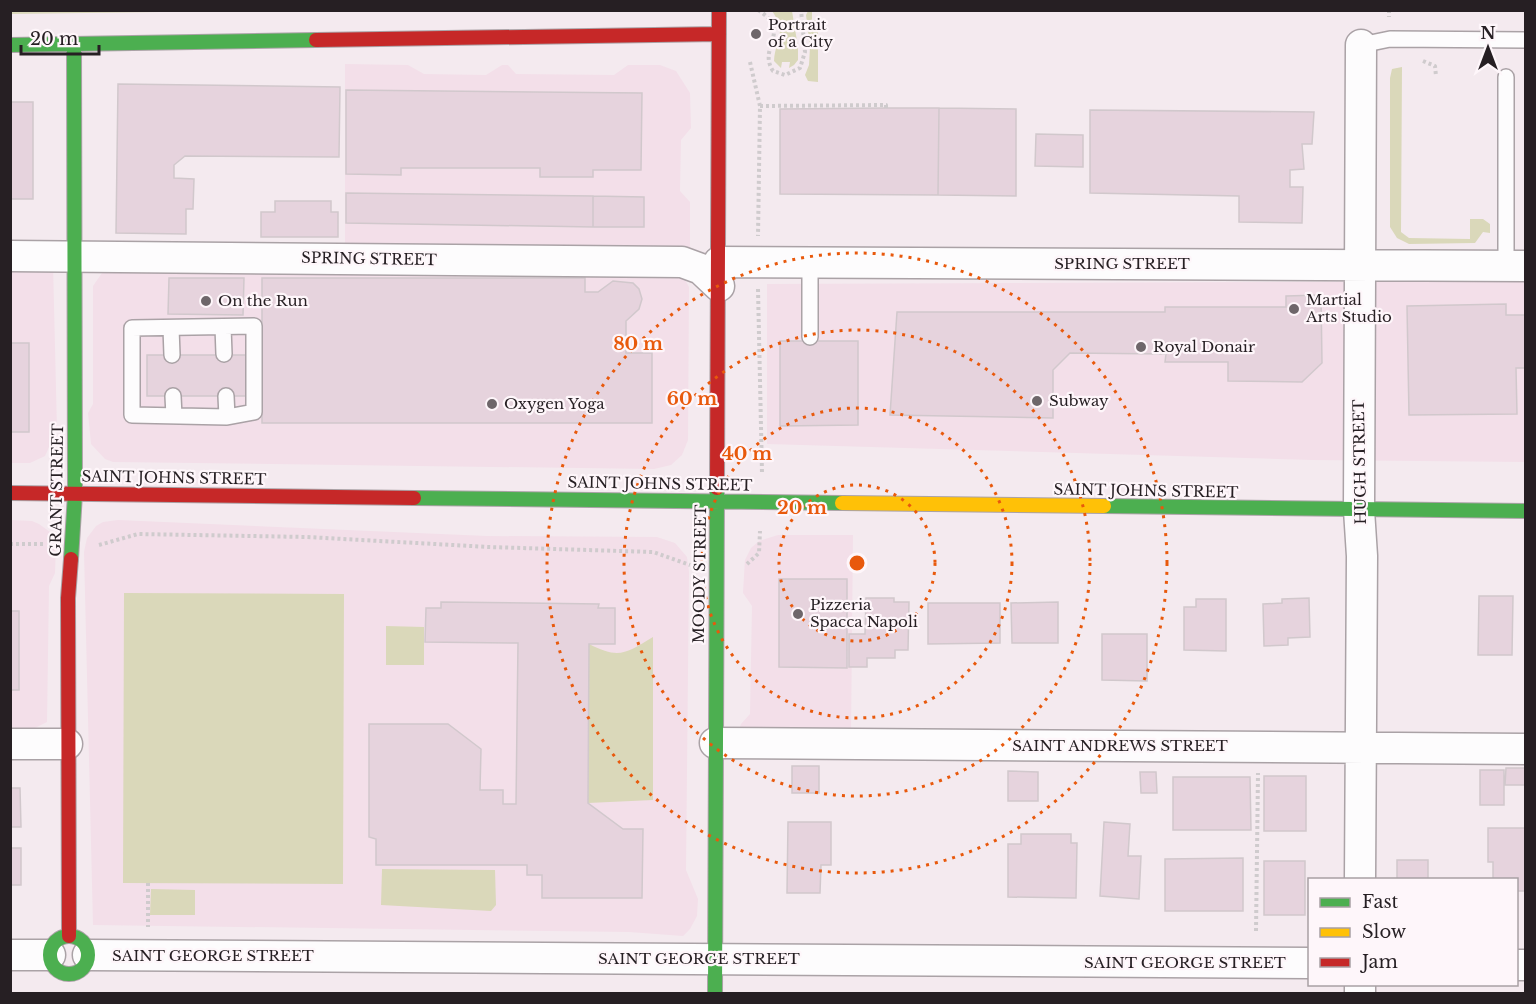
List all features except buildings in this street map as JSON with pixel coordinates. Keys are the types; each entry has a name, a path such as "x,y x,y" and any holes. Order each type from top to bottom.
{"main road":[{"name":"MOODY STREET","path":"715,993 719,10"},
{"path":"10,45 719,34"},
{"name":"GRANT STREET","path":"70,992 67,744 68,598 75,494 74,45"},
{"name":"SAINT JOHNS STREET","path":"10,493 1526,511"}],"street":[{"name":"HUGH STREET","path":"1360,878 1361,45"},
{"name":"SPRING STREET","path":"10,256 682,262 719,274 810,262 1516,266"},
{"name":"SAINT ANDREWS STREET","path":"715,743 1526,749"},
{"path":"10,744 67,744"},
{"name":"SAINT GEORGE STREET","path":"10,955 1308,963"}],"lane":[{"path":"1361,45 1390,39 1526,40"},
{"path":"1506,77 1516,266"},
{"path":"810,262 810,337"},
{"path":"254,326 254,412 227,417 132,416 132,328 171,327 254,326"},
{"path":"171,327 172,355"},
{"path":"223,327 224,354"},
{"path":"173,396 174,416"},
{"path":"226,396 227,417"}],"path":[{"path":"758,10 772,21 775,29 768,54 769,65 773,72 784,75 800,68 804,59 801,10"},
{"path":"1389,10 1389,17"},
{"path":"1417,56 1425,55"},
{"path":"1428,63 1435,66 1436,76"},
{"path":"753,83 760,106 758,245"},
{"path":"760,106 886,105 886,108"},
{"path":"758,287 759,426 763,447"},
{"path":"102,545 138,534 307,537 489,547 653,552 688,565"},
{"path":"743,567 759,553 759,541"},
{"path":"10,544 48,544"},
{"path":"1256,931 1258,762"},
{"path":"147,883 147,927"}],"shaded area":[{"path":"11,10 234,10 234,11 11,14"},
{"path":"772,11 792,11 798,60 789,68 790,62 782,62 781,68 774,61 780,31"},
{"path":"808,11 812,11 812,20 818,20 818,82 808,81 805,75 809,65 810,47 806,15"},
{"path":"345,64 408,65 424,74 486,75 502,65 508,65 516,74 614,75 628,65 660,65 676,71 690,93 691,128 681,140 680,191 690,202 690,248 686,250 345,249"},
{"path":"1402,67 1401,232 1409,238 1470,239 1470,219 1483,219 1490,224 1490,233 1483,232 1475,243 1409,244 1397,238 1390,227 1390,78 1392,69"},
{"path":"11,263 53,264 57,430 45,456 30,463 11,463"},
{"path":"113,265 683,276 689,287 688,440 682,455 671,465 654,469 113,462 105,459 91,444 88,413 93,404 93,286 102,273"},
{"path":"1525,281 1525,462 1312,460 767,444 767,284"},
{"path":"11,520 32,521 39,524 50,532 56,545 55,573 49,586 47,722 29,731 11,731"},
{"path":"118,520 487,536 657,537 675,543 687,557 689,572 686,870 698,899 697,916 690,929 683,936 629,932 93,925 84,552 87,538 96,526 103,522"},
{"path":"778,535 853,535 851,734 738,733 741,724 750,714 752,606 743,593 745,560 751,548 759,541"},
{"path":"124,593 344,594 343,884 123,883"},
{"path":"386,626 424,627 424,665 386,665"},
{"path":"653,637 653,800 588,803 589,644 615,653 628,651"},
{"path":"382,869 495,870 496,905 491,911 381,905"},
{"path":"151,889 195,890 195,915 150,915"}],"traffic: fast":[{"path":"10,45 316,40"},
{"path":"71,559 75,494 74,45"},
{"path":"715,994 717,488"},
{"path":"414,498 842,503"},
{"path":"1104,506 1526,511"},
{"path":"69,936 82,942 88,955 82,968 69,974 56,968 50,955 56,942 69,936"}],"traffic: slow":[{"path":"842,503 1104,506"}],"traffic: jam":[{"path":"717,488 719,10"},
{"path":"316,40 719,34"},
{"path":"10,493 414,498"},
{"path":"69,936 68,598 71,559"}],"place":[{"name":"Portrait of a City","path":"756,34"},
{"name":"On the Run","path":"206,301"},
{"name":"Martial Arts Studio","path":"1294,309"},
{"name":"Royal Donair","path":"1141,347"},
{"name":"Subway","path":"1037,401"},
{"name":"Oxygen Yoga","path":"492,404"},
{"name":"Pizzeria Spacca Napoli","path":"798,614"}]}
